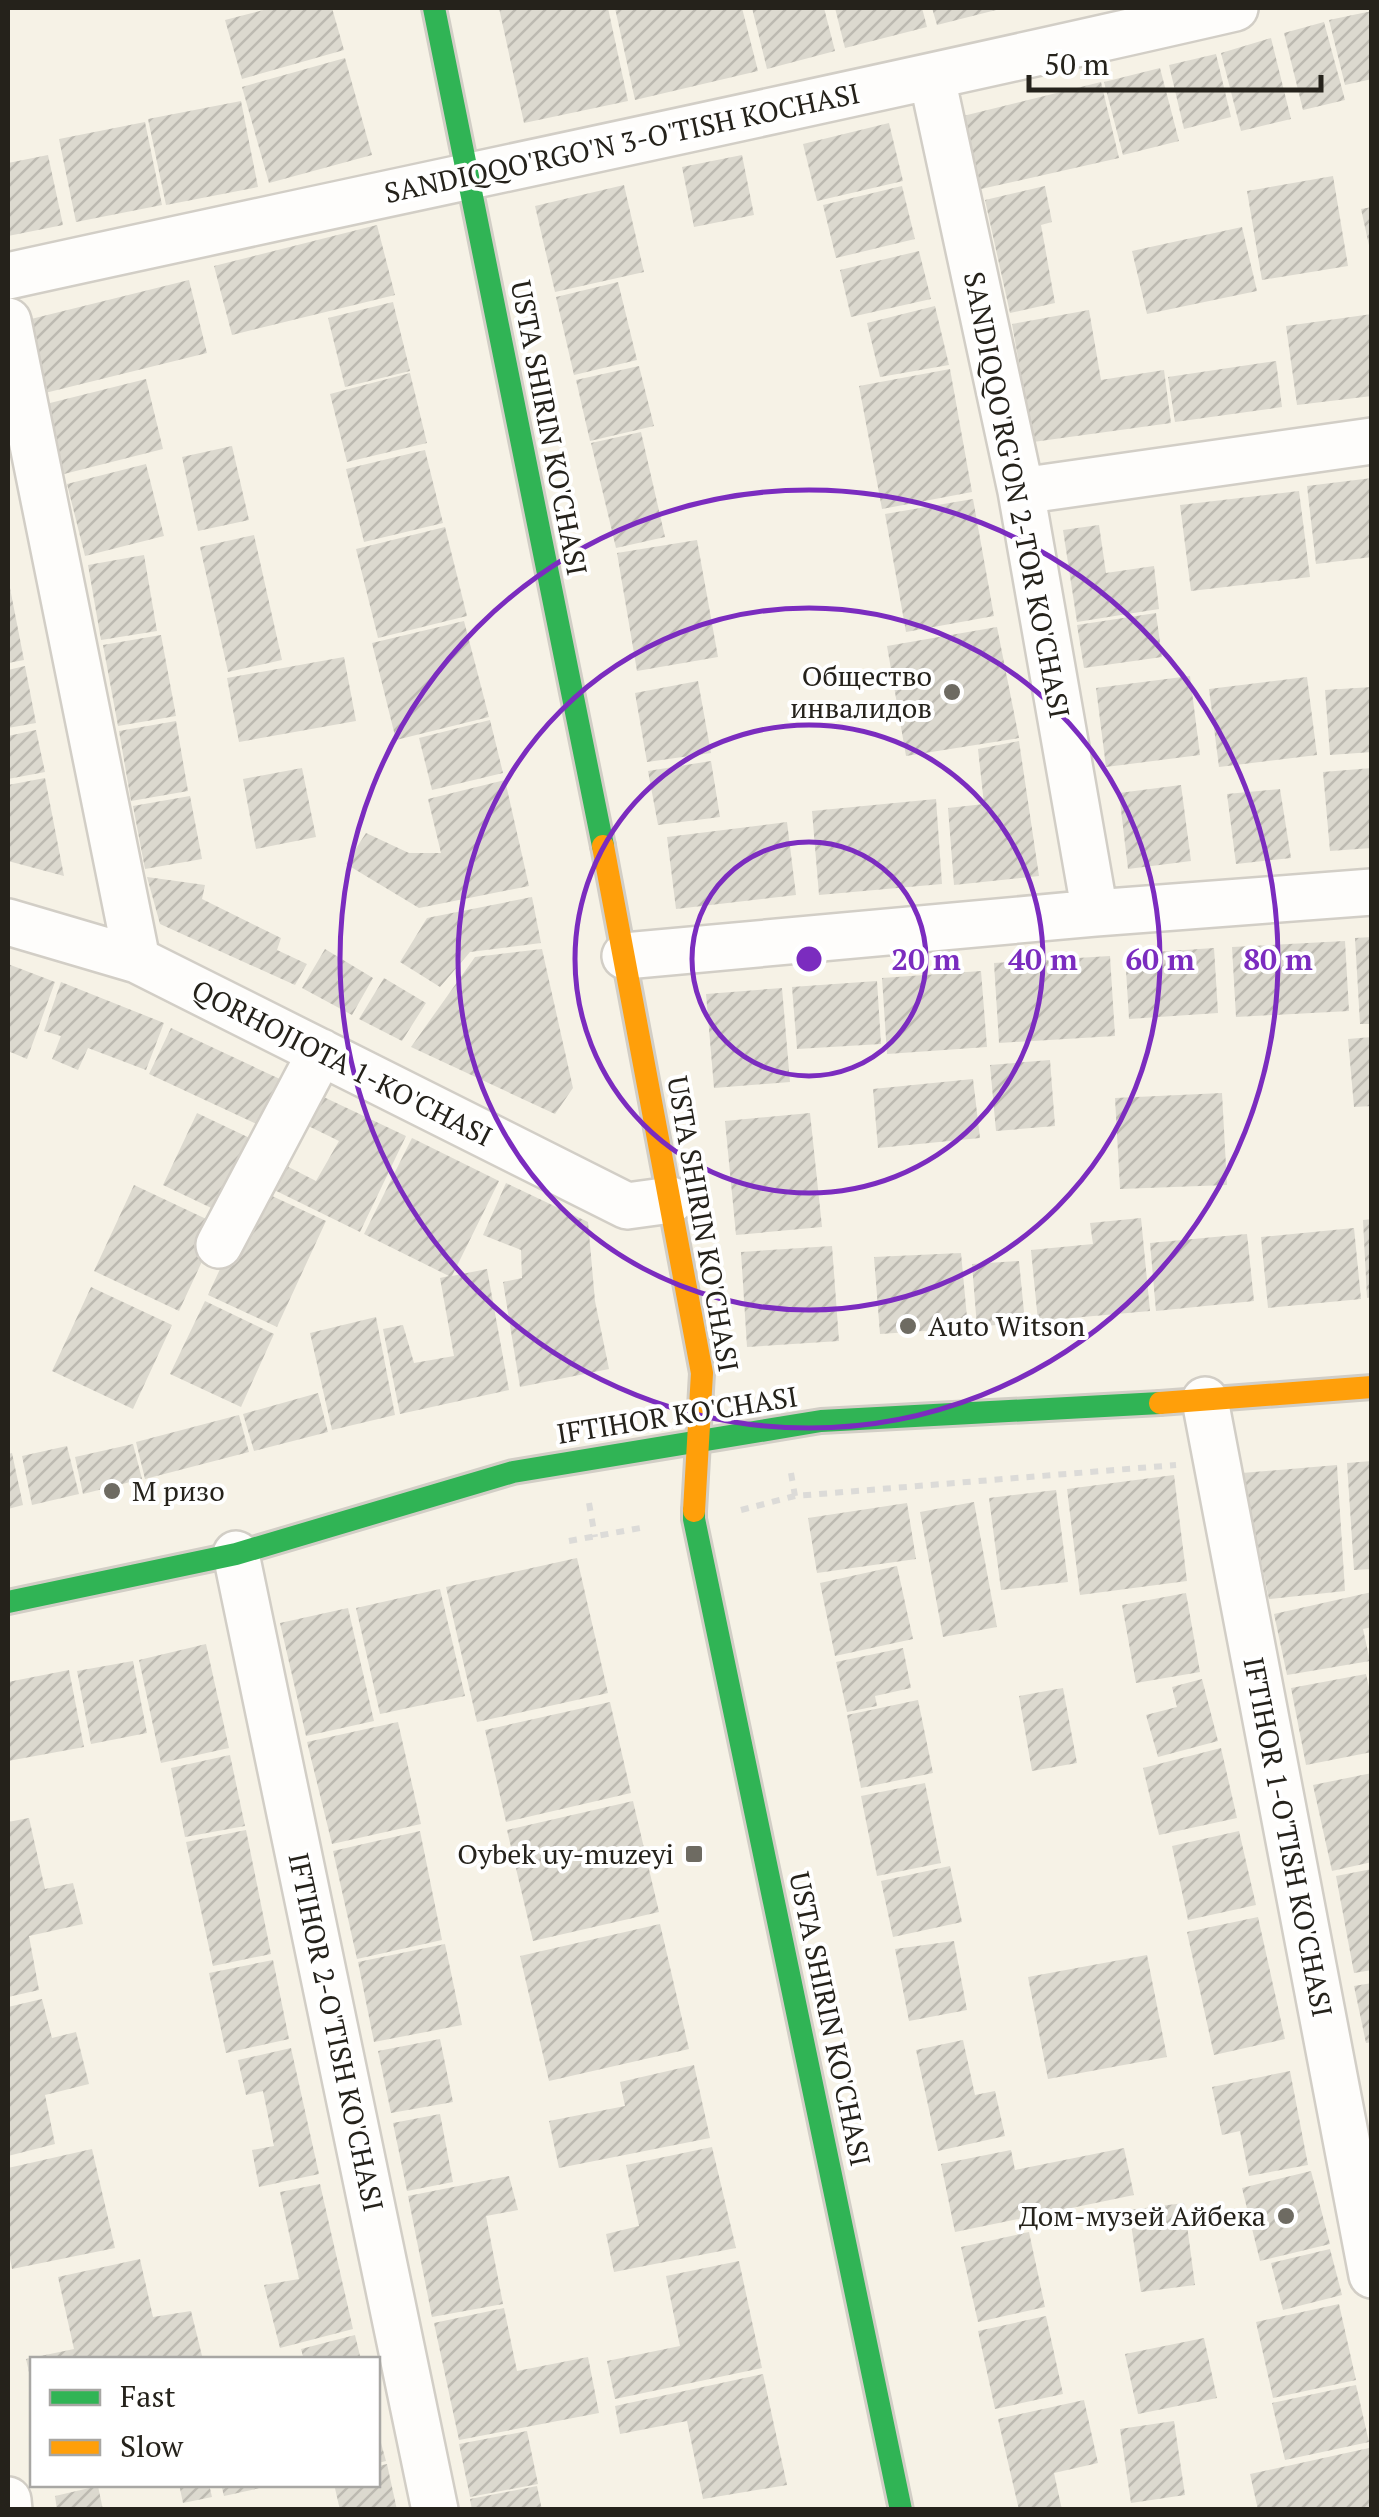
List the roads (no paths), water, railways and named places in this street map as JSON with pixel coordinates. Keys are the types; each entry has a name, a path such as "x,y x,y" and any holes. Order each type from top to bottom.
{"main road":[{"name":"USTA SHIRIN KO'CHASI","path":"434,8 625,956 702,1374 694,1518 900,2510"},
{"name":"IFTIHOR KO'CHASI","path":"8,1602 236,1554 513,1472 821,1421 1372,1387"}],"street":[{"name":"SANDIQQO'RGO'N 3-O'TISH KOCHASI","path":"8,276 932,78 1235,8"},
{"name":"SANDIQQO'RG'ON 2-TOR KO'CHASI","path":"932,78 1021,491 1095,913"},
{"path":"8,321 137,960"},
{"path":"1021,491 1372,441"},
{"path":"625,956 1372,892"},
{"name":"QORHOJIOTA 1-KO'CHASI","path":"8,922 137,960 626,1206 672,1200"},
{"path":"219,1245 321,1052"},
{"name":"IFTIHOR 1-O'TISH KO'CHASI","path":"1205,1400 1372,2275"},
{"name":"IFTIHOR 2-O'TISH KO'CHASI","path":"236,1554 435,2510"},
{"path":"8,2500 9,2510"}],"place":[{"name":"Общество инвалидов","path":"952,692"},
{"name":"Auto Witson","path":"908,1326"},
{"name":"М ризо","path":"112,1491"},
{"name":"Oybek uy-muzeyi","path":"694,1854"},
{"name":"Дом-музей Айбека","path":"1286,2216"}]}
